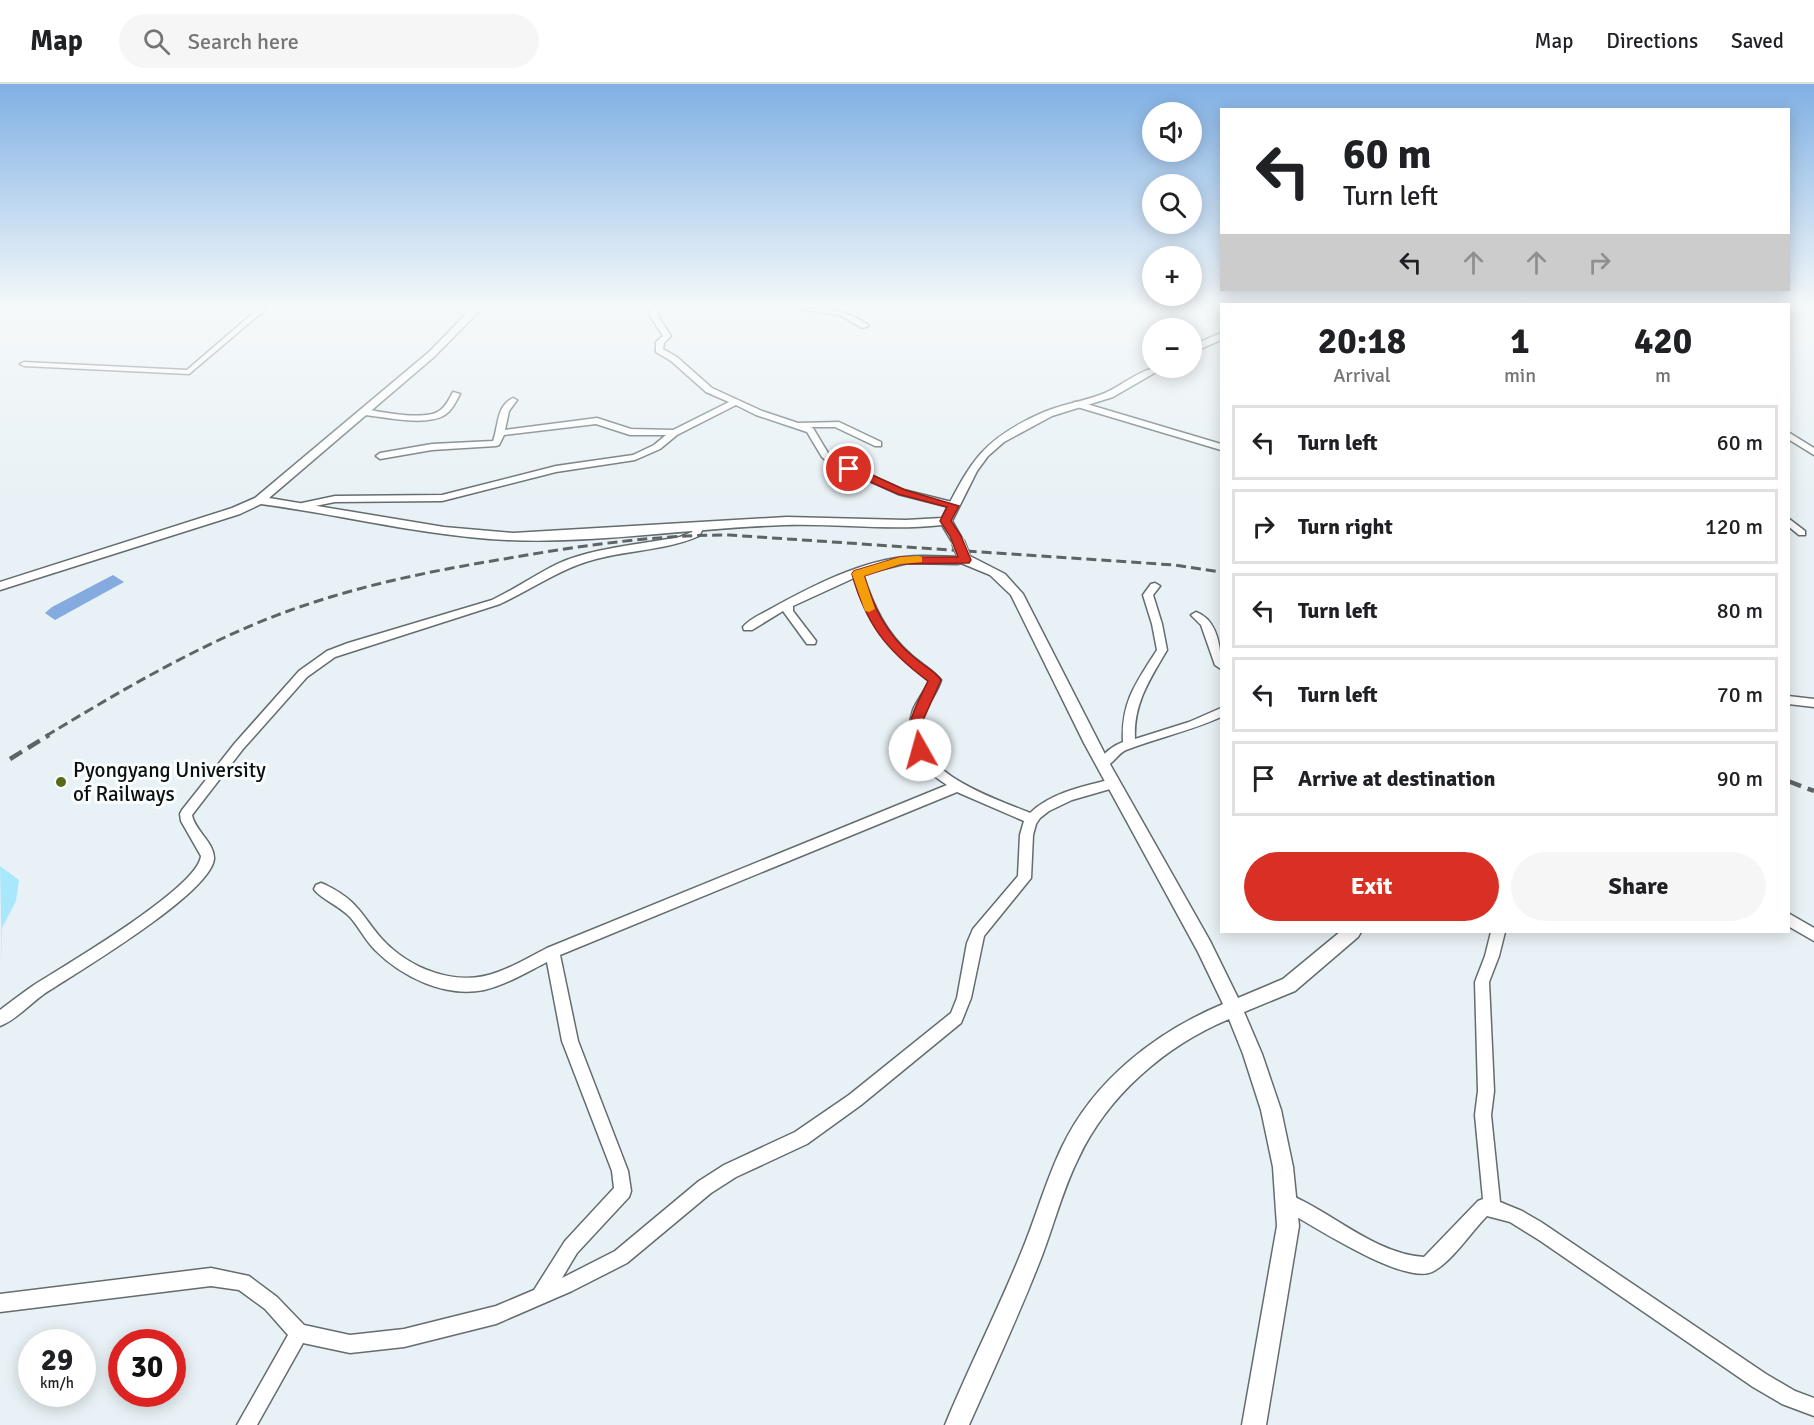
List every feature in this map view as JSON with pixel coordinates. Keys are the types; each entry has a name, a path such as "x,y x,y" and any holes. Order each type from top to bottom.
{"street":[{"path":"160,371 191,371"},
{"path":"0,586 236,511 259,500 413,371"},
{"path":"686,371 699,383 734,403 782,421 801,425 836,424 878,444"},
{"path":"946,521 972,470 984,454 1000,440 1040,418 1109,395 1142,377"},
{"path":"364,412 396,416 435,416 443,413 456,394"},
{"path":"380,456 432,447 488,445 496,442 502,433 500,419 505,407 513,400"},
{"path":"305,506 335,499 442,498 556,469 634,457 657,447 674,433 734,403"},
{"path":"1077,404 1220,447"},
{"path":"502,433 597,420 630,432 674,433"},
{"path":"801,425 810,430 825,455 832,461 902,492 953,506"},
{"path":"1790,436 1814,452"},
{"path":"259,500 433,528 506,537 791,520 916,525 946,521"},
{"path":"946,521 962,553 1011,584 1113,784 1214,968 1263,1082 1276,1126 1288,1202 1288,1226 1254,1425"},
{"path":"1790,523 1802,533"},
{"path":"0,1019 35,992 146,918 202,871 208,861 208,853 189,829 186,814 262,720 303,674 319,662 331,654 352,646 496,602 562,566 595,556 682,540 696,534 699,527"},
{"path":"748,627 788,603 858,574 900,561 962,553"},
{"path":"858,574 873,618 892,644 909,661 935,680 917,718 915,736 930,763 972,795 1033,819"},
{"path":"1129,745 1128,722 1136,693 1161,650 1157,624 1148,595 1155,586"},
{"path":"788,603 788,611 811,641"},
{"path":"1196,615 1206,623 1220,661"},
{"path":"1790,700 1814,703"},
{"path":"1103,763 1119,748 1193,725 1220,712"},
{"path":"0,1304 211,1277 243,1282 271,1303 299,1333 350,1344 404,1338 496,1315 540,1296 621,1257 705,1188 730,1171 801,1138 855,1100 956,1018 963,1007 974,943 978,933 1024,878 1027,866 1028,834 1033,819 1042,809 1078,794 1113,784"},
{"path":"321,889 341,900 354,911 380,946 406,966 433,980 482,984 499,979 552,952 958,786"},
{"path":"1790,920 1814,935"},
{"path":"957,1425 1029,1261 1070,1152 1091,1118 1117,1085 1149,1055 1198,1023 1289,985 1351,933"},
{"path":"1492,1208 1483,1114 1486,1091 1482,982 1498,933"},
{"path":"540,1296 571,1247 623,1191 620,1171 570,1041 552,952"},
{"path":"1288,1202 1381,1254 1410,1265 1426,1266 1437,1259 1484,1208 1501,1209 1518,1216 1737,1366 1776,1390 1814,1407"},
{"path":"247,1425 299,1333"}],"shaded area":[{"path":"113,575 124,582 55,620 45,613 52,607"},
{"path":"0,866 19,880 16,901 2,928 2,966"}],"railway":[{"path":"46,736 182,658 238,631 296,608 354,590 413,576 588,546 644,539 729,535 1174,565 1220,572"},
{"path":"10,759 49,735"},
{"path":"1790,782 1814,791"}],"slow traffic":[{"path":"869,609 858,574 900,561 918,559"}],"place":[{"name":"Pyongyang University of Railways","path":"61,782"}],"route":[{"path":"849,469 902,492 953,506 946,521 956,536 965,560 936,562 915,559 900,561 858,574 873,618 882,631 909,661 935,680 917,718 915,736 920,750"}]}
